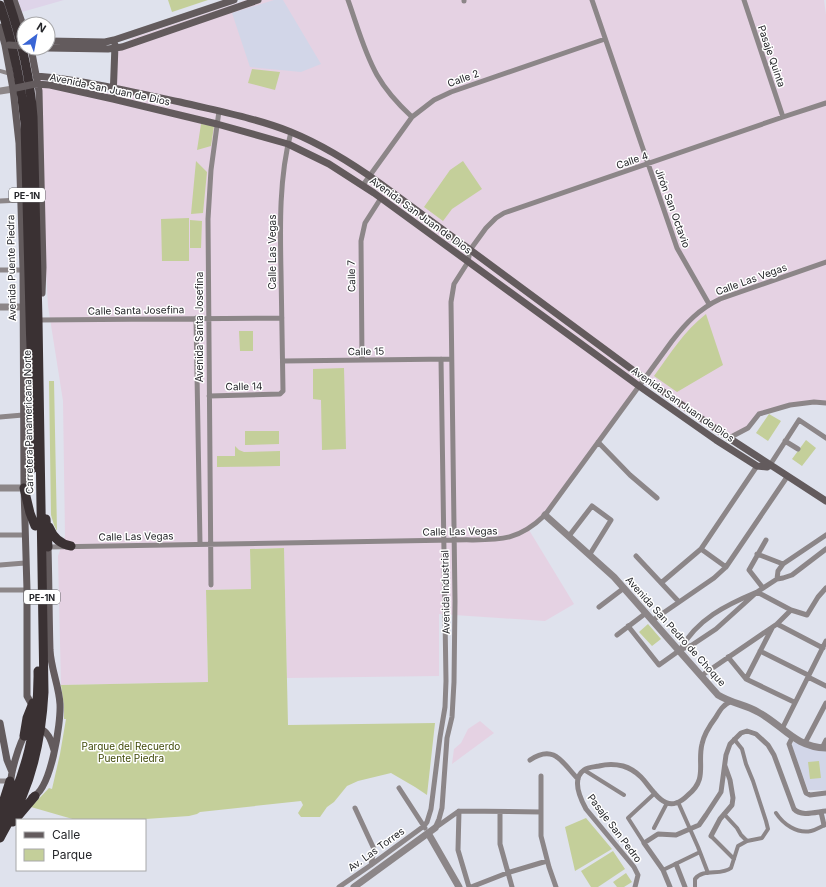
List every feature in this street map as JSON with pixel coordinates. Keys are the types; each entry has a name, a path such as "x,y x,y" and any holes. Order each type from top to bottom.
{"highway":[{"name":"Carretera Panamericana Norte","path":"8,0 24,58 32,106 38,316 44,685 37,729"},
{"name":"Carretera Panamericana Norte","path":"0,5 16,61 22,94 25,128 35,526 37,690 35,758 0,839"},
{"path":"38,316 42,293"},
{"path":"40,464 48,547"},
{"path":"24,488 35,526"},
{"path":"46,520 55,538 63,544 71,546"},
{"path":"24,736 27,718 37,690"},
{"path":"0,812 12,772"},
{"name":"Carretera Panamericana Norte","path":"0,825 18,795"},
{"path":"16,819 35,796"},
{"path":"0,839 16,819"}],"main road":[{"path":"14,0 20,16"},
{"path":"56,41 105,42 115,44 234,0"},
{"path":"56,48 115,44 258,0"},
{"name":"Avenida Puente Piedra","path":"0,27 10,74 15,88 19,143 23,270 23,415 27,590 26,696 32,705"},
{"path":"113,99 115,44"},
{"path":"4,48 16,47"},
{"path":"32,56 36,76 41,158 42,293"},
{"name":"Avenida San Juan de Dios","path":"36,76 85,82 219,111 292,132 319,145 370,176 729,438 826,501"},
{"name":"Avenida San Juan de Dios","path":"15,88 36,84 50,85 217,124 288,144 329,164 363,185 639,386 716,440 757,466"},
{"path":"374,193 381,184"},
{"path":"757,466 767,467 770,465"},
{"path":"48,547 51,657 58,690 60,709 58,727 54,750 45,782 41,789 35,796 30,798 18,795 12,789 12,772 24,736 28,731 37,729 49,736 54,750"},
{"path":"0,722 7,760 12,772"}],"street":[{"path":"348,0 370,60 377,74 400,106 412,117"},
{"name":"Jirón San Octavio","path":"592,0 677,248 709,304"},
{"name":"Pasaje Quinta","path":"744,0 783,117"},
{"name":"Calle 2","path":"363,185 412,117 427,105 447,93 605,38"},
{"path":"0,71 10,74"},
{"path":"0,91 15,88"},
{"name":"Calle 4","path":"468,262 470,250 486,228 496,218 504,213 826,103"},
{"name":"Avenida Santa Josefina","path":"211,585 208,219 211,170 219,111"},
{"name":"Calle Las Vegas","path":"280,394 283,391 281,240 282,181 288,144 292,132"},
{"name":"Calle 7","path":"362,360 360,241 365,223 381,198"},
{"path":"0,201 20,200"},
{"name":"Avenida Industrial","path":"434,828 442,808 447,738 452,717 454,682 455,602 450,359 451,293 454,284 468,262"},
{"name":"Calle Las Vegas","path":"48,547 505,539 525,531 545,515 681,329 697,312 720,299 826,262"},
{"path":"0,270 23,270"},
{"path":"0,307 22,306"},
{"name":"Calle Santa Josefina","path":"38,316 282,318"},
{"name":"Avenida Santa Josefina","path":"196,318 200,544"},
{"path":"424,826 432,809 445,707 446,681 441,359"},
{"name":"Calle 15","path":"282,361 450,359"},
{"name":"Calle 14","path":"209,396 280,394"},
{"path":"729,438 748,428 759,414 790,405 814,402 826,403"},
{"path":"0,417 23,415"},
{"path":"770,465 799,420 826,438"},
{"path":"785,441 798,449"},
{"path":"598,442 630,476 657,498"},
{"path":"662,583 701,549 757,466"},
{"path":"652,620 714,578 726,567 787,477"},
{"path":"0,488 24,488"},
{"path":"569,536 592,506 611,520 590,554"},
{"name":"Avenida San Pedro de Choque","path":"545,515 614,577 680,650 713,690 730,702 760,712 792,738 824,748"},
{"path":"0,535 25,535"},
{"path":"777,579 778,571 783,564 826,535"},
{"path":"763,588 749,570 766,540"},
{"path":"701,549 726,567"},
{"path":"628,626 659,665 680,650 692,645 716,629 757,592 777,579 792,575 826,549"},
{"path":"757,554 783,564"},
{"path":"636,556 678,602"},
{"path":"0,564 26,564"},
{"path":"599,607 624,588"},
{"path":"757,592 791,610 807,615 818,597 826,588"},
{"path":"0,590 27,590"},
{"path":"680,650 686,638 693,630 720,609 757,592"},
{"path":"701,676 775,626 791,610"},
{"path":"617,635 646,613"},
{"path":"775,626 823,648"},
{"path":"746,679 775,626"},
{"path":"782,729 794,702 826,642"},
{"path":"760,651 826,686"},
{"path":"728,657 746,679 794,702"},
{"path":"530,760 541,754 547,753 561,760 578,779 584,770 605,764 624,766 642,778 663,801 667,803 678,802 693,791 698,784 701,769 700,753 705,736 721,708 730,702"},
{"path":"805,743 826,705"},
{"path":"644,843 658,834 676,835 698,825 706,816 721,792 723,772 728,749 734,739 741,733 747,731 756,734 768,745 774,755 790,800 797,813 802,814 823,811 825,825 810,832 801,831 787,826 776,813"},
{"path":"792,738 789,744 808,795 826,793"},
{"path":"695,887 696,879 701,874 728,870 733,866 738,846 747,841 762,838 768,829 742,749 734,739"},
{"path":"824,748 826,740"},
{"path":"725,766 730,780 733,798 732,805 724,814 712,836 734,859"},
{"path":"584,770 624,795"},
{"path":"0,781 12,772"},
{"path":"541,776 541,836 547,861 556,887"},
{"name":"Pasaje San Pedro","path":"578,779 578,789 583,804 636,871 638,879 635,887"},
{"path":"399,788 424,826 458,887"},
{"path":"655,792 628,818 663,870 670,887"},
{"path":"678,802 691,829 708,873"},
{"path":"654,828 667,803"},
{"path":"354,808 374,849 371,865"},
{"path":"434,828 460,811 541,812"},
{"path":"460,811 458,850 470,887 507,873 547,861"},
{"path":"500,812 499,842 512,887"},
{"path":"724,814 747,841"},
{"name":"Av. Las Torres","path":"339,887 424,826"},
{"name":"Av. Las Torres","path":"354,887 434,828"},
{"path":"663,870 700,852"},
{"path":"676,864 685,887"}],"shaded area":[{"path":"18,0 64,0 22,12"},
{"path":"246,0 824,0 826,15 826,405 796,403 758,412 747,427 725,440 643,383 547,513 529,530 574,604 545,621 439,614 439,676 287,678 284,548 250,549 251,589 206,590 208,682 61,685 58,556 65,536 63,401 48,306 35,79 113,94 118,51 132,38"},
{"path":"274,0 283,0 321,64 301,72 250,67 232,13"},
{"path":"480,721 494,733 452,764 454,749 461,743 468,729"},
{"path":"793,742 826,751 826,790 808,790 792,746"}],"green space":[{"path":"168,0 208,0 172,12"},
{"path":"252,69 280,72 275,90 248,83"},
{"path":"201,124 214,126 211,146 197,150"},
{"path":"196,161 207,172 203,213 191,214"},
{"path":"463,161 482,189 452,209 443,221 424,207 450,170"},
{"path":"189,218 189,261 162,261 161,219"},
{"path":"190,220 202,221 201,248 190,248"},
{"path":"706,314 723,365 677,392 654,376 684,335"},
{"path":"239,331 253,331 253,351 240,351"},
{"path":"344,368 346,449 322,450 321,400 313,399 313,369"},
{"path":"49,381 54,381 57,531 51,515"},
{"path":"769,414 781,421 768,441 756,433"},
{"path":"245,431 279,431 279,444 245,445"},
{"path":"806,440 816,448 802,466 792,459"},
{"path":"235,446 244,452 280,451 280,466 217,467 217,456 235,456"},
{"name":"Parque del Recuerdo Puente Piedra","path":"284,548 288,725 435,723 427,795 391,773 358,781 347,786 334,802 327,807 320,817 301,817 298,813 303,805 301,801 200,812 189,816 146,819 73,819 31,807 49,788 52,789 66,719 64,719 61,685 208,682 206,590 251,589 250,549"},
{"path":"648,624 661,639 652,646 639,632"},
{"path":"819,761 821,778 810,779 808,762"},
{"path":"586,818 612,849 575,871 565,827"},
{"path":"613,851 625,869 598,887 591,887 581,871"},
{"path":"626,873 632,882 624,887 617,887 613,882"}]}
